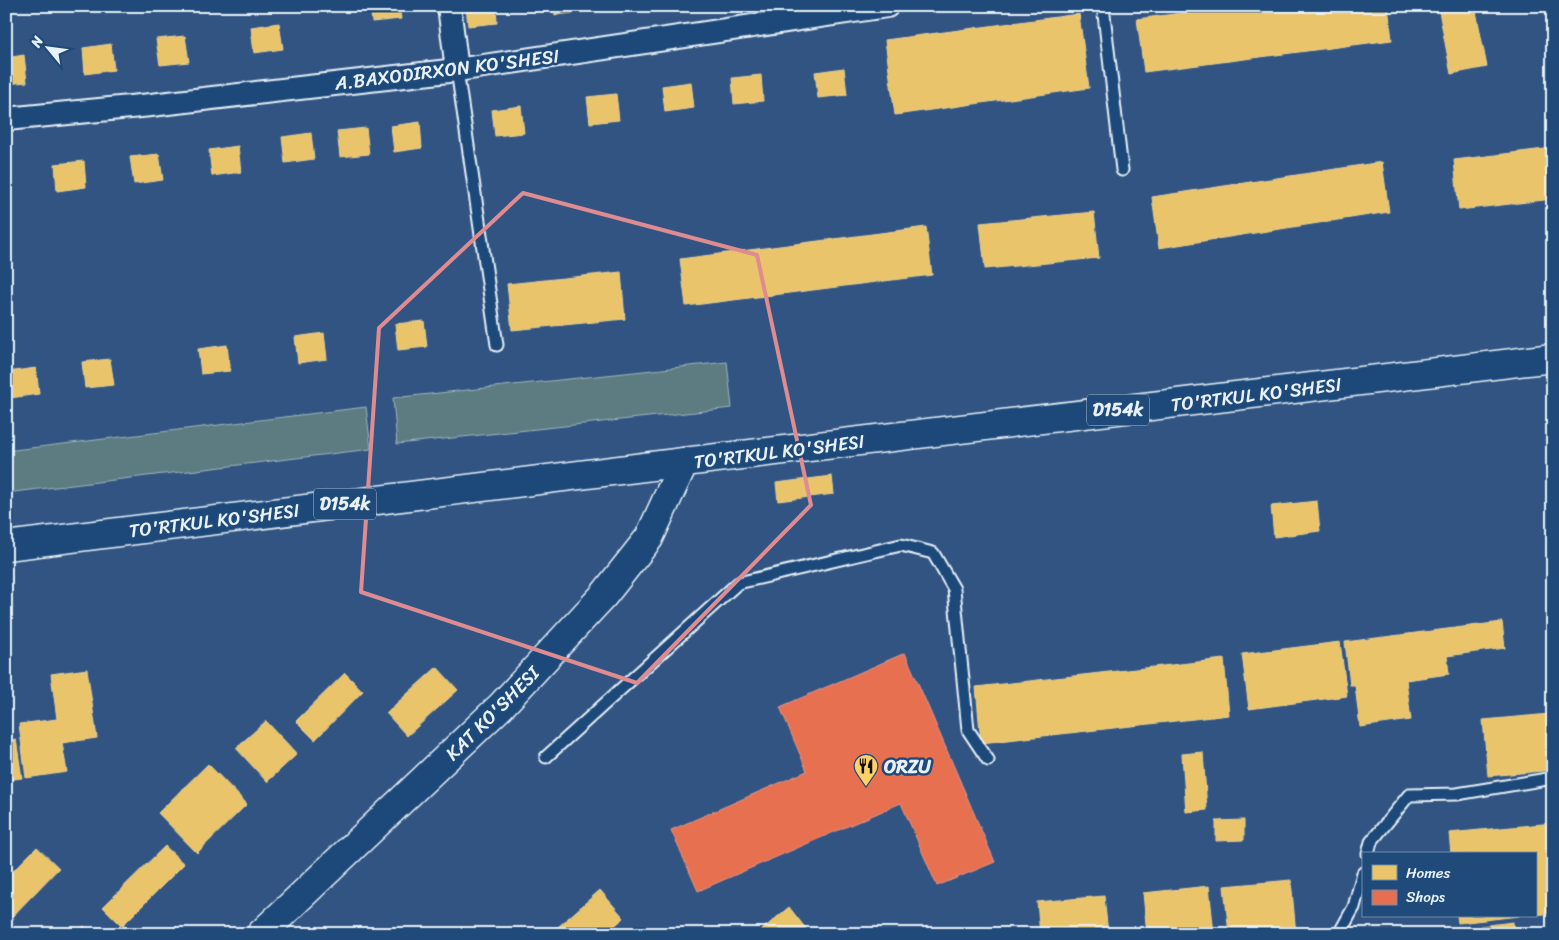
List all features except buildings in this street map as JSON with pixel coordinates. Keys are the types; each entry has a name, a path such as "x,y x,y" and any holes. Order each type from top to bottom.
{"main road":[{"name":"TO'RTKUL KO'SHESI","path":"6,546 684,462 1552,365"},
{"name":"KAT KO'SHESI","path":"261,934 501,706 603,596 650,538 684,462"}],"street":[{"path":"449,6 457,70"},
{"name":"A.BAXODIRXON KO'SHESI","path":"6,119 151,105 457,70 887,6"}],"lane":[{"path":"1103,6 1122,170"},
{"path":"457,70 497,345"},
{"path":"546,757 738,583 901,545 933,553 954,590 968,730 988,760"},
{"path":"1368,852 1371,842 1409,795 1457,794 1553,778"},
{"path":"1339,934 1354,907 1362,877"}],"highlighted area":[{"path":"523,193 757,255 811,505 637,683 361,592 379,328"}],"green space":[{"path":"727,362 732,408 397,444 393,398"},
{"path":"366,407 371,449 6,493 6,451"}],"place":[{"name":"ORZU","path":"866,787"}]}
